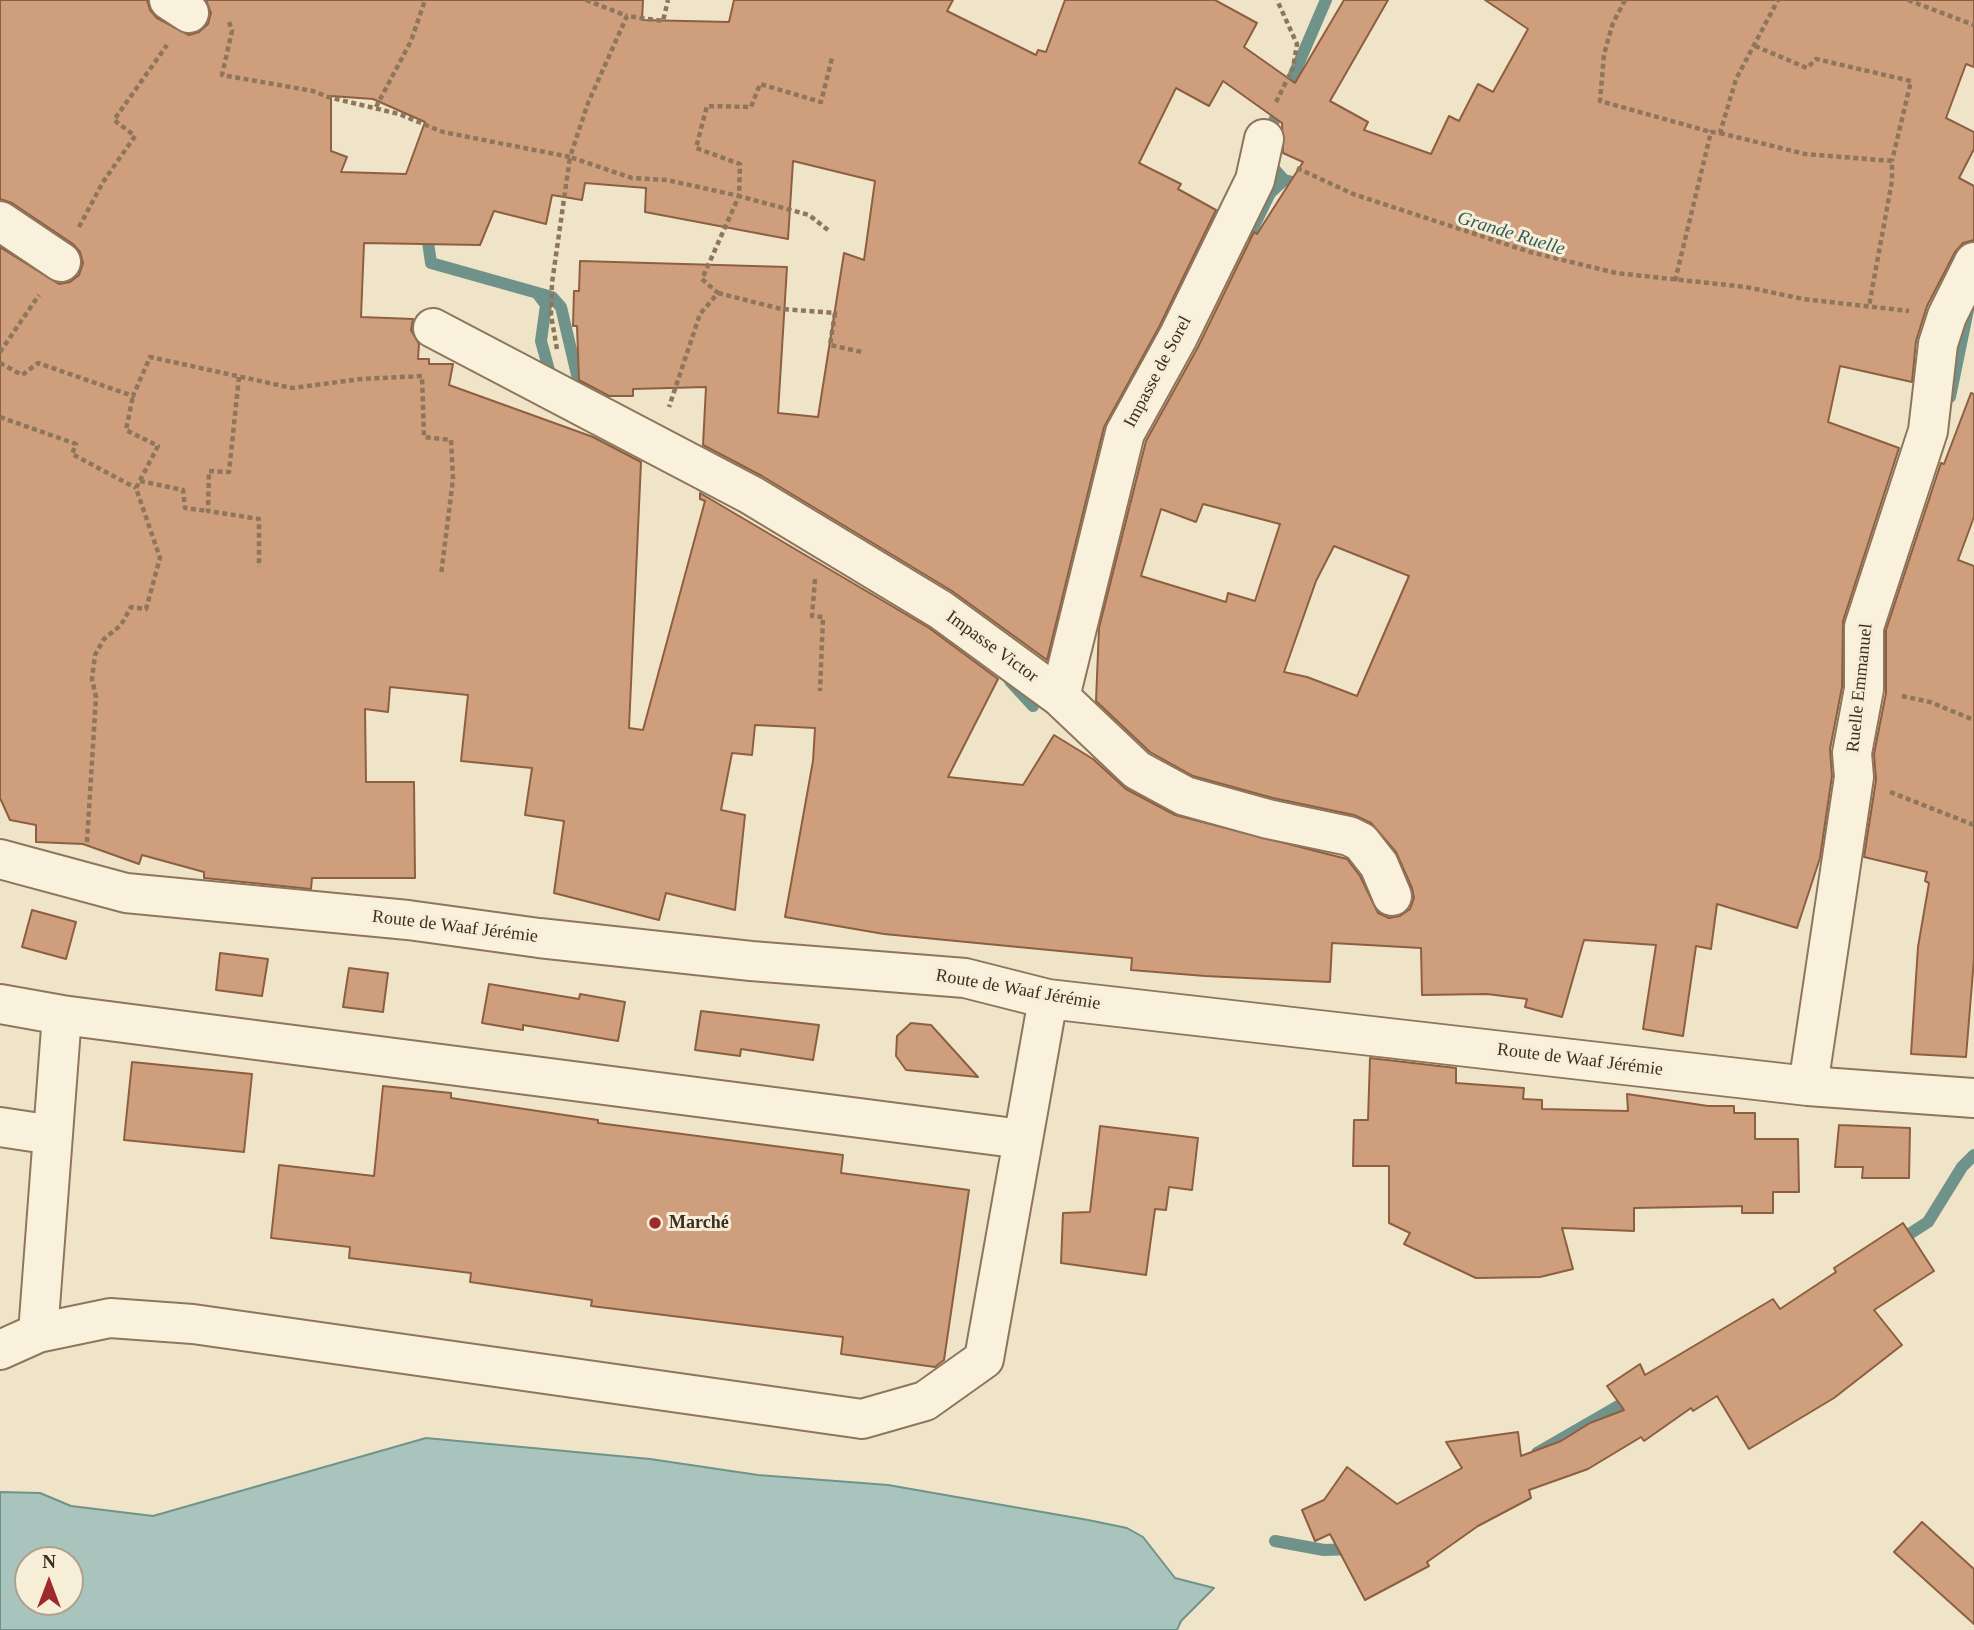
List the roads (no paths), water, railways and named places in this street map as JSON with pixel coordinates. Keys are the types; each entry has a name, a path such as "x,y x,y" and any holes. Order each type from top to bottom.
{"street":[{"name":"Impasse de Sorel","path":"1060,697 1125,433 1178,337 1255,180 1264,138"},
{"path":"0,221 61,262"},
{"name":"Ruelle Emmanuel","path":"1808,1086 1854,777 1852,753 1864,689 1864,627 1928,431 1932,379 1947,316 1974,262"},
{"name":"Impasse Victor","path":"433,328 817,533 941,610 1060,697 1137,769 1185,796 1268,819 1349,836 1362,842 1379,865 1392,896"},
{"name":"Route de Waaf Jérémie","path":"0,828 16,864 126,893 408,920 698,955 965,978 1048,999 1808,1086 1974,1098"},
{"path":"0,1349 38,1333 110,1318 193,1324 862,1419 925,1401 984,1360 1048,999"},
{"path":"0,1004 62,1015 1022,1139"},
{"path":"38,1333 62,1015"},
{"path":"0,1127 53,1135"}],"water":[{"path":"426,1438 650,1459 758,1475 888,1485 1088,1520 1127,1528 1143,1537 1175,1578 1214,1588 1181,1621 1177,1630 0,1630 0,1492 40,1493 71,1506 153,1516"}],"waterway":[{"name":"Grande Ruelle","path":"1267,137 1326,0"},
{"name":"Grande Ruelle","path":"1267,161 1284,180 1306,185"},
{"path":"1250,234 1270,193 1284,180"},
{"path":"426,228 431,263 552,297 561,307 577,375 589,397"},
{"path":"537,293 546,305 541,341 552,381"},
{"path":"1950,397 1969,305"},
{"path":"1010,681 1033,706"},
{"path":"1897,1242 1928,1222 1962,1167 1974,1155"},
{"path":"1537,1453 1634,1397"},
{"path":"1275,1541 1324,1550 1355,1549"}],"place":[{"name":"Marché","path":"655,1223"}]}
